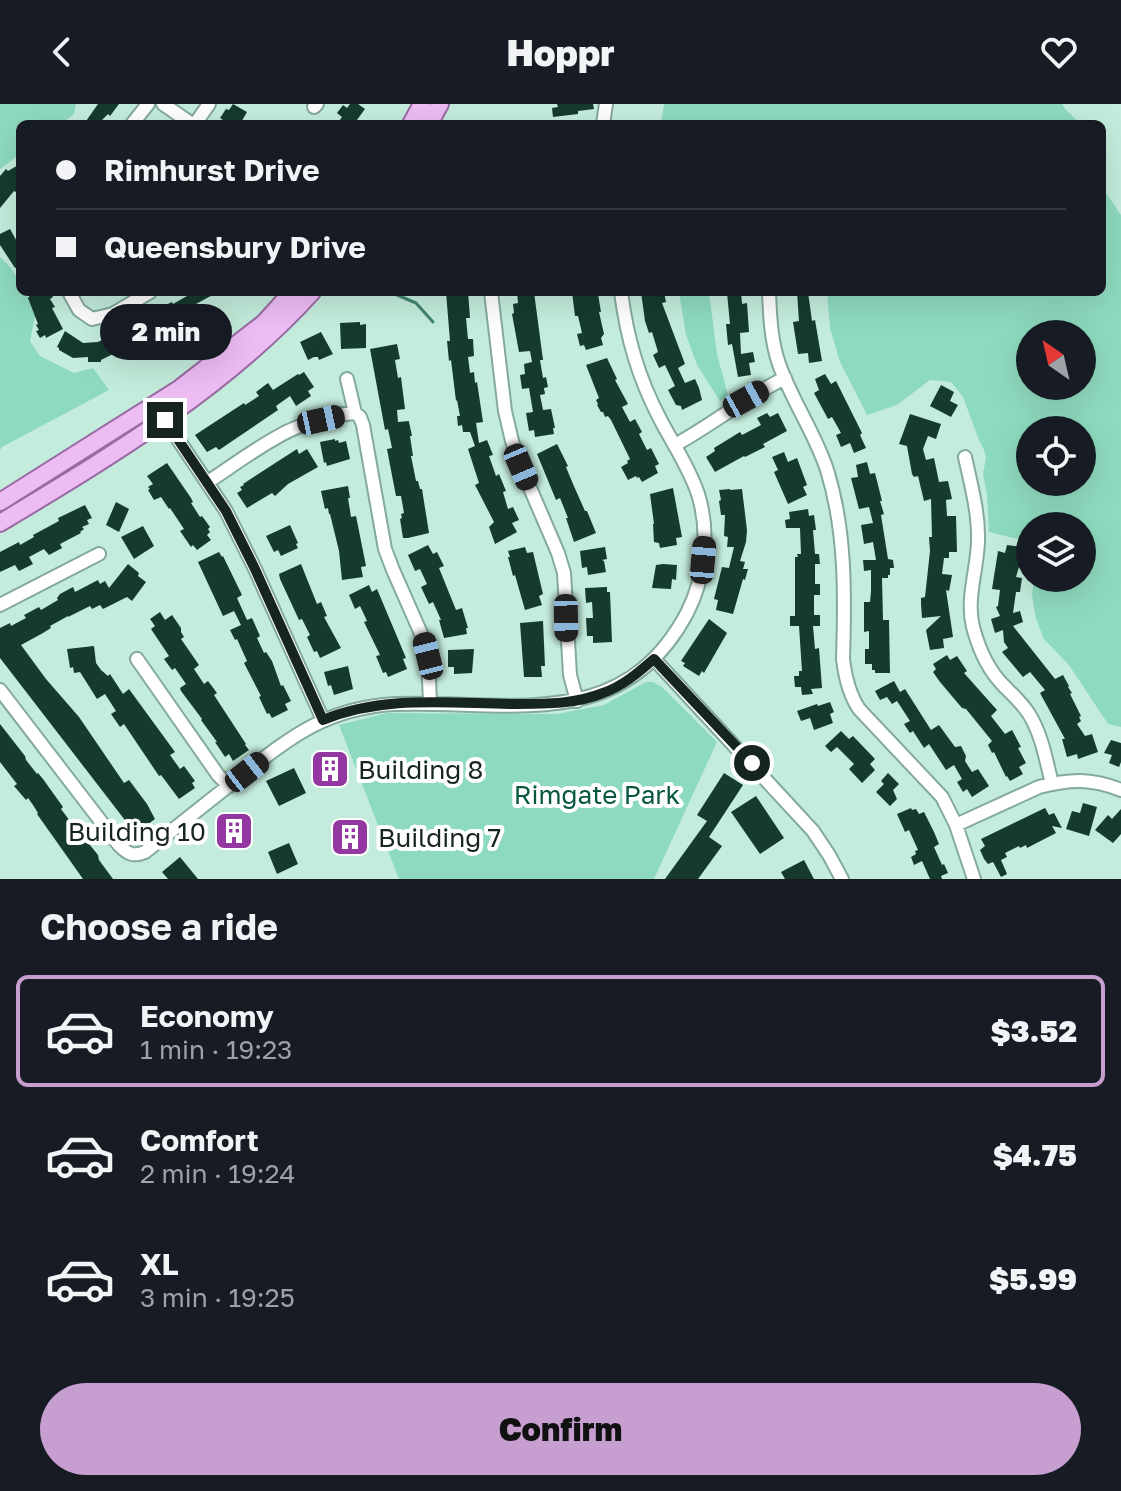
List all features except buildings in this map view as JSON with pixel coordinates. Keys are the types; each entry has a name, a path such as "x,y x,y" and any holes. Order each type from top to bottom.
{"main road":[{"path":"0,502 179,389 303,296"},
{"path":"0,523 165,420 239,363 288,318 303,296"},
{"path":"120,428 131,429 165,420 179,389"}],"street":[{"path":"135,120 148,104"},
{"path":"163,104 187,120"},
{"path":"196,120 209,104"},
{"path":"71,296 79,310 92,319 113,314 143,296"},
{"path":"491,296 505,411 512,441 564,573 570,675 577,701"},
{"path":"0,690 119,845 135,856 145,852 283,743 323,720 354,709 430,703 577,701 620,685 654,659 682,621 694,600 704,542 699,498 691,474 639,374 626,330 622,296"},
{"path":"769,296 772,336 785,378 814,437 836,503 841,537 843,659 852,697 859,709 942,797 956,825 974,879"},
{"path":"675,445 785,378"},
{"path":"347,379 355,413 363,425 385,549 425,647 430,703"},
{"path":"208,482 281,433 303,424 355,413"},
{"path":"165,420 208,482 239,535 323,720"},
{"path":"965,457 978,519 971,623 979,650 993,674 1030,715 1040,738 1052,784"},
{"path":"0,605 99,554"},
{"path":"137,659 218,775 229,786"},
{"path":"654,659 813,831 842,879"},
{"path":"956,825 1052,784 1088,781 1121,790"}],"green space":[{"path":"0,104 76,104 74,114 66,120 16,120 16,157 0,169"},
{"path":"664,104 1062,104 1077,120 662,120"},
{"path":"1106,193 1121,215 1121,727 1108,724 1069,665 1044,639 1036,619 1032,595 1032,592 1096,592 1096,512 1016,512 1016,539 989,532 983,474 986,457 963,397 951,382 930,380 897,405 867,415 840,362 830,328 827,296 1106,296"},
{"path":"0,257 16,276 16,296 28,296 35,316 30,341 40,356 74,373 93,368 109,390 0,450"},
{"path":"680,296 710,296 717,354 728,395 720,401 697,365 686,335"},
{"name":"Rimgate Park","path":"646,682 662,687 717,742 654,879 399,879 339,725 387,713 557,714 604,705"}],"waterway":[{"path":"399,296 416,303 433,322"}],"place":[{"name":"Building 8","path":"330,769"},
{"name":"Building 10","path":"234,831"},
{"name":"Building 7","path":"350,837"}],"route":[{"path":"165,420 226,511 323,720 375,705 552,704 577,701 620,685 654,659 752,763"}]}
